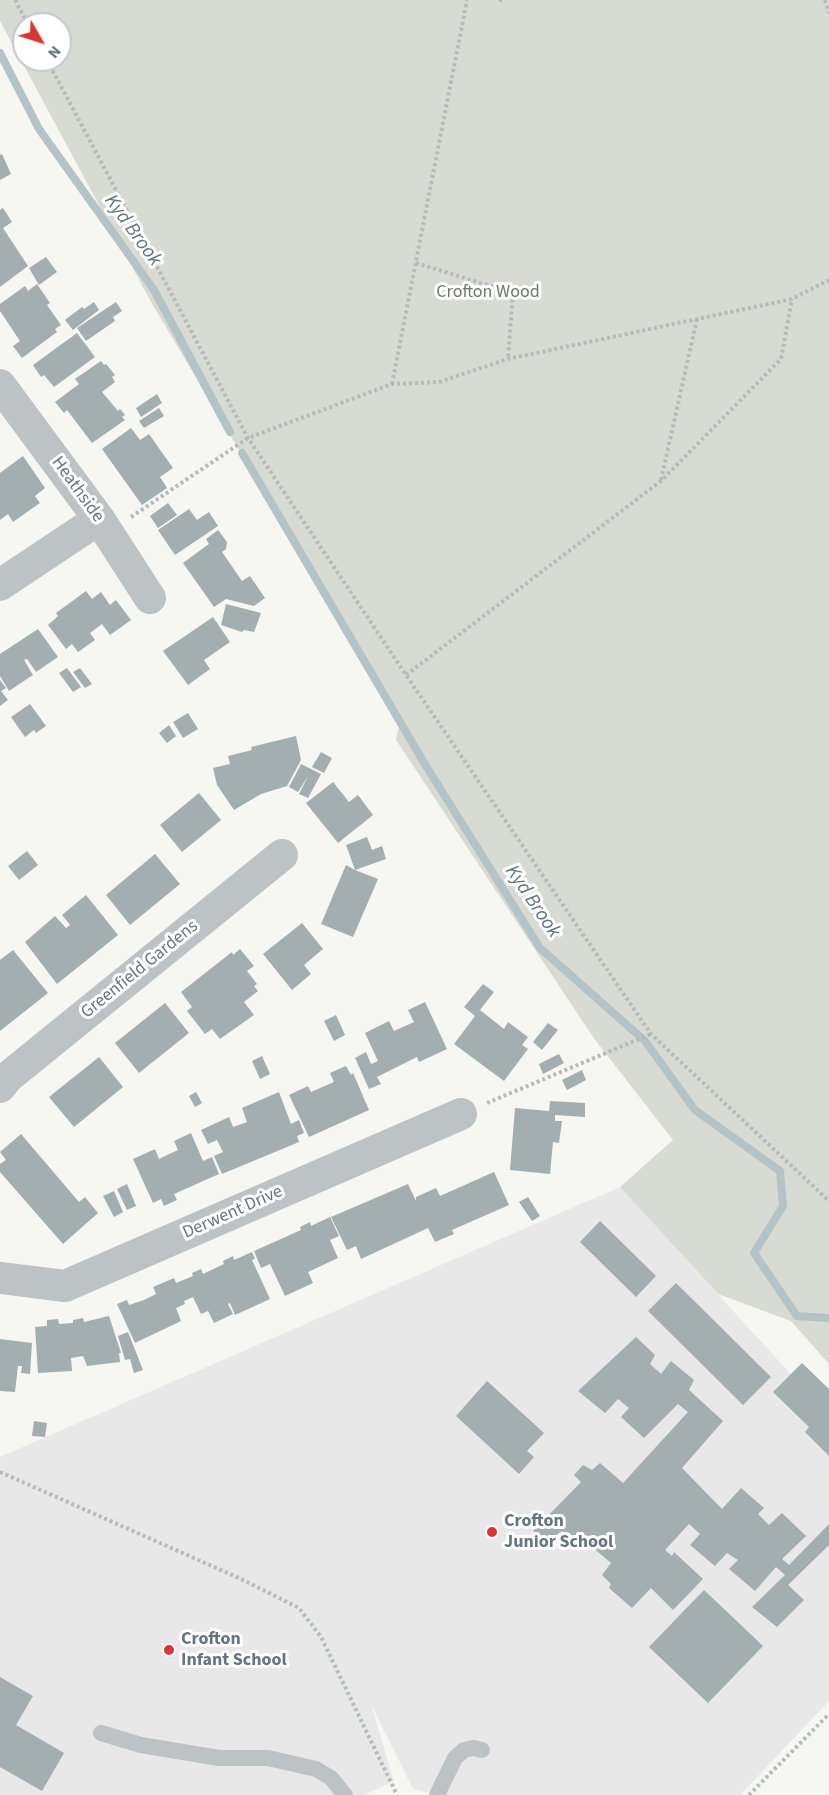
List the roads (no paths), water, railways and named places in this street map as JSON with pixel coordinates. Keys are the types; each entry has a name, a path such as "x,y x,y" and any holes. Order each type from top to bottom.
{"street":[{"name":"Heathside","path":"0,386 103,526 150,598"},
{"path":"0,585 103,526"},
{"name":"Greenfield Gardens","path":"0,1088 8,1077 282,855"},
{"name":"Derwent Drive","path":"0,1278 65,1286 461,1113"}],"lane":[{"path":"101,1733 141,1744 219,1758 268,1758 315,1769 331,1778 345,1795"},
{"path":"436,1795 455,1758 464,1750 474,1748 482,1750"}],"waterway":[{"name":"Kyd Brook","path":"0,53 39,129 154,290 230,432"},
{"name":"Kyd Brook","path":"242,453 426,766 540,948 645,1041 695,1110 780,1171 783,1206 754,1253 797,1316 829,1318"}],"place":[{"name":"Crofton Junior School","path":"492,1532"},
{"name":"Crofton Infant School","path":"169,1650"}],"park label":[{"name":"Crofton Wood","path":"488,293"}]}
